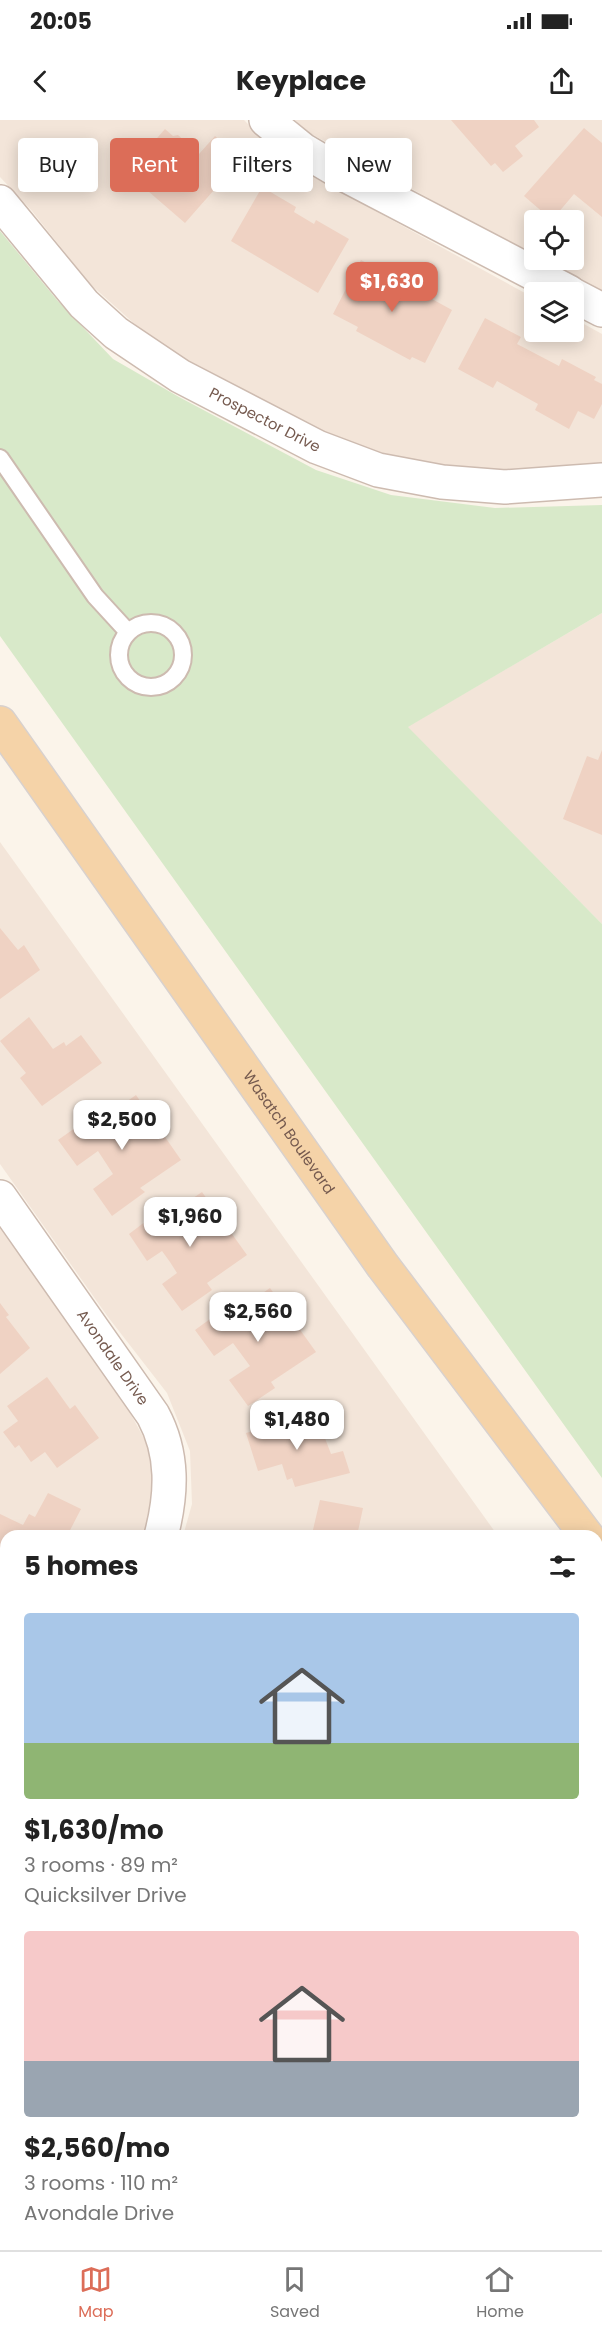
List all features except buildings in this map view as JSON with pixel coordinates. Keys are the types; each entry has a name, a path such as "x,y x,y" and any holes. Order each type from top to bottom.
{"main road":[{"name":"Wasatch Boulevard","path":"0,723 383,1266 582,1530"}],"street":[{"path":"266,120 303,150 347,176 550,282"},
{"name":"Prospector Drive","path":"0,202 84,304 116,333 180,376 317,447 378,470 442,482 505,488 602,480"},
{"path":"584,301 602,310"},
{"name":"Avondale Drive","path":"0,1197 162,1431 167,1448 171,1481 162,1530"}],"lane":[{"path":"0,458 95,596 128,632"}],"shaded area":[{"path":"0,120 244,120 262,138 211,138 211,192 313,192 313,177 325,183 325,192 341,192 524,293 524,342 584,342 584,324 602,334 602,466 498,471 394,459 335,441 264,405 157,344 89,283 32,211 0,177"},
{"path":"295,120 602,120 602,293 559,270 584,270 584,210 524,210 524,251 412,189 412,138 325,138 325,141 306,131"},
{"path":"602,613 602,924 407,727"},
{"path":"0,842 494,1530 185,1530 192,1504 190,1451 167,1393 108,1317 0,1164"},
{"path":"0,1223 122,1398 153,1455 155,1494 146,1530 0,1530"}],"green space":[{"path":"0,231 57,300 113,359 316,470 391,495 495,508 602,505 602,613 408,727 602,924 602,1478 0,636"}]}
